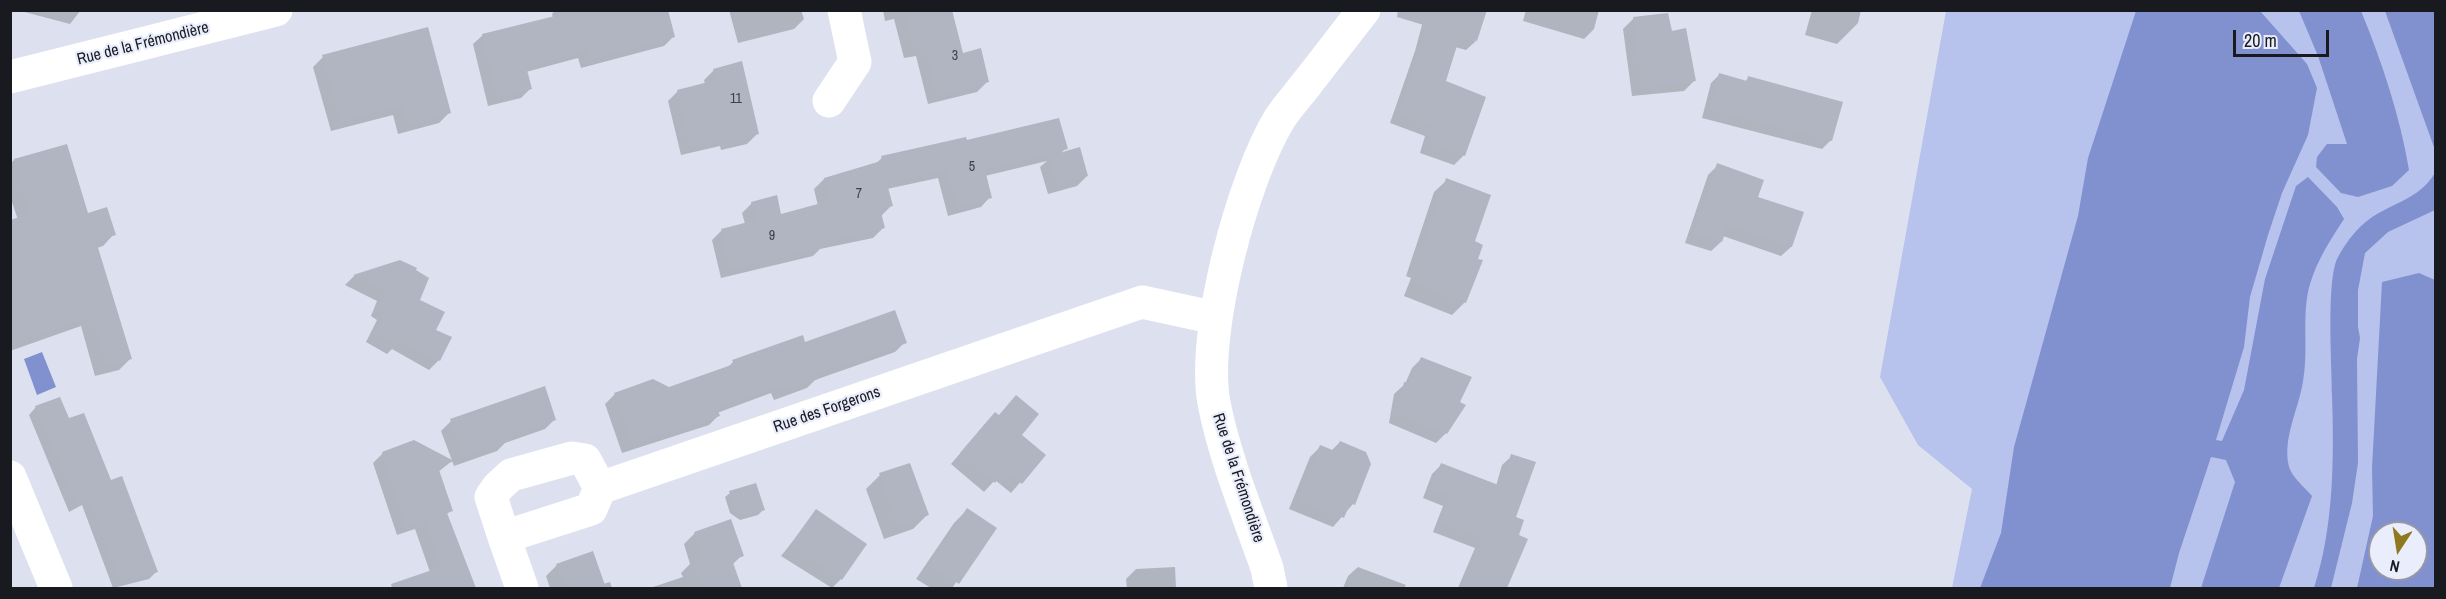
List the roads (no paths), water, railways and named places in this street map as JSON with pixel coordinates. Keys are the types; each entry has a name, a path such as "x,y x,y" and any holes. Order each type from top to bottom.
{"street":[{"name":"Rue de la Frémondière","path":"10,77 276,10"},
{"path":"829,101 855,62 844,10"},
{"name":"Rue de la Frémondière","path":"1271,588 1267,568 1222,435 1214,401 1212,362 1216,318 1227,263 1259,162 1280,119 1364,10"},
{"name":"Rue des Forgerons","path":"600,488 1142,302 1216,318"},
{"path":"504,537 591,508 600,488 585,460 572,458 511,475 491,497 504,537 522,588"},
{"path":"10,477 56,588"}]}
